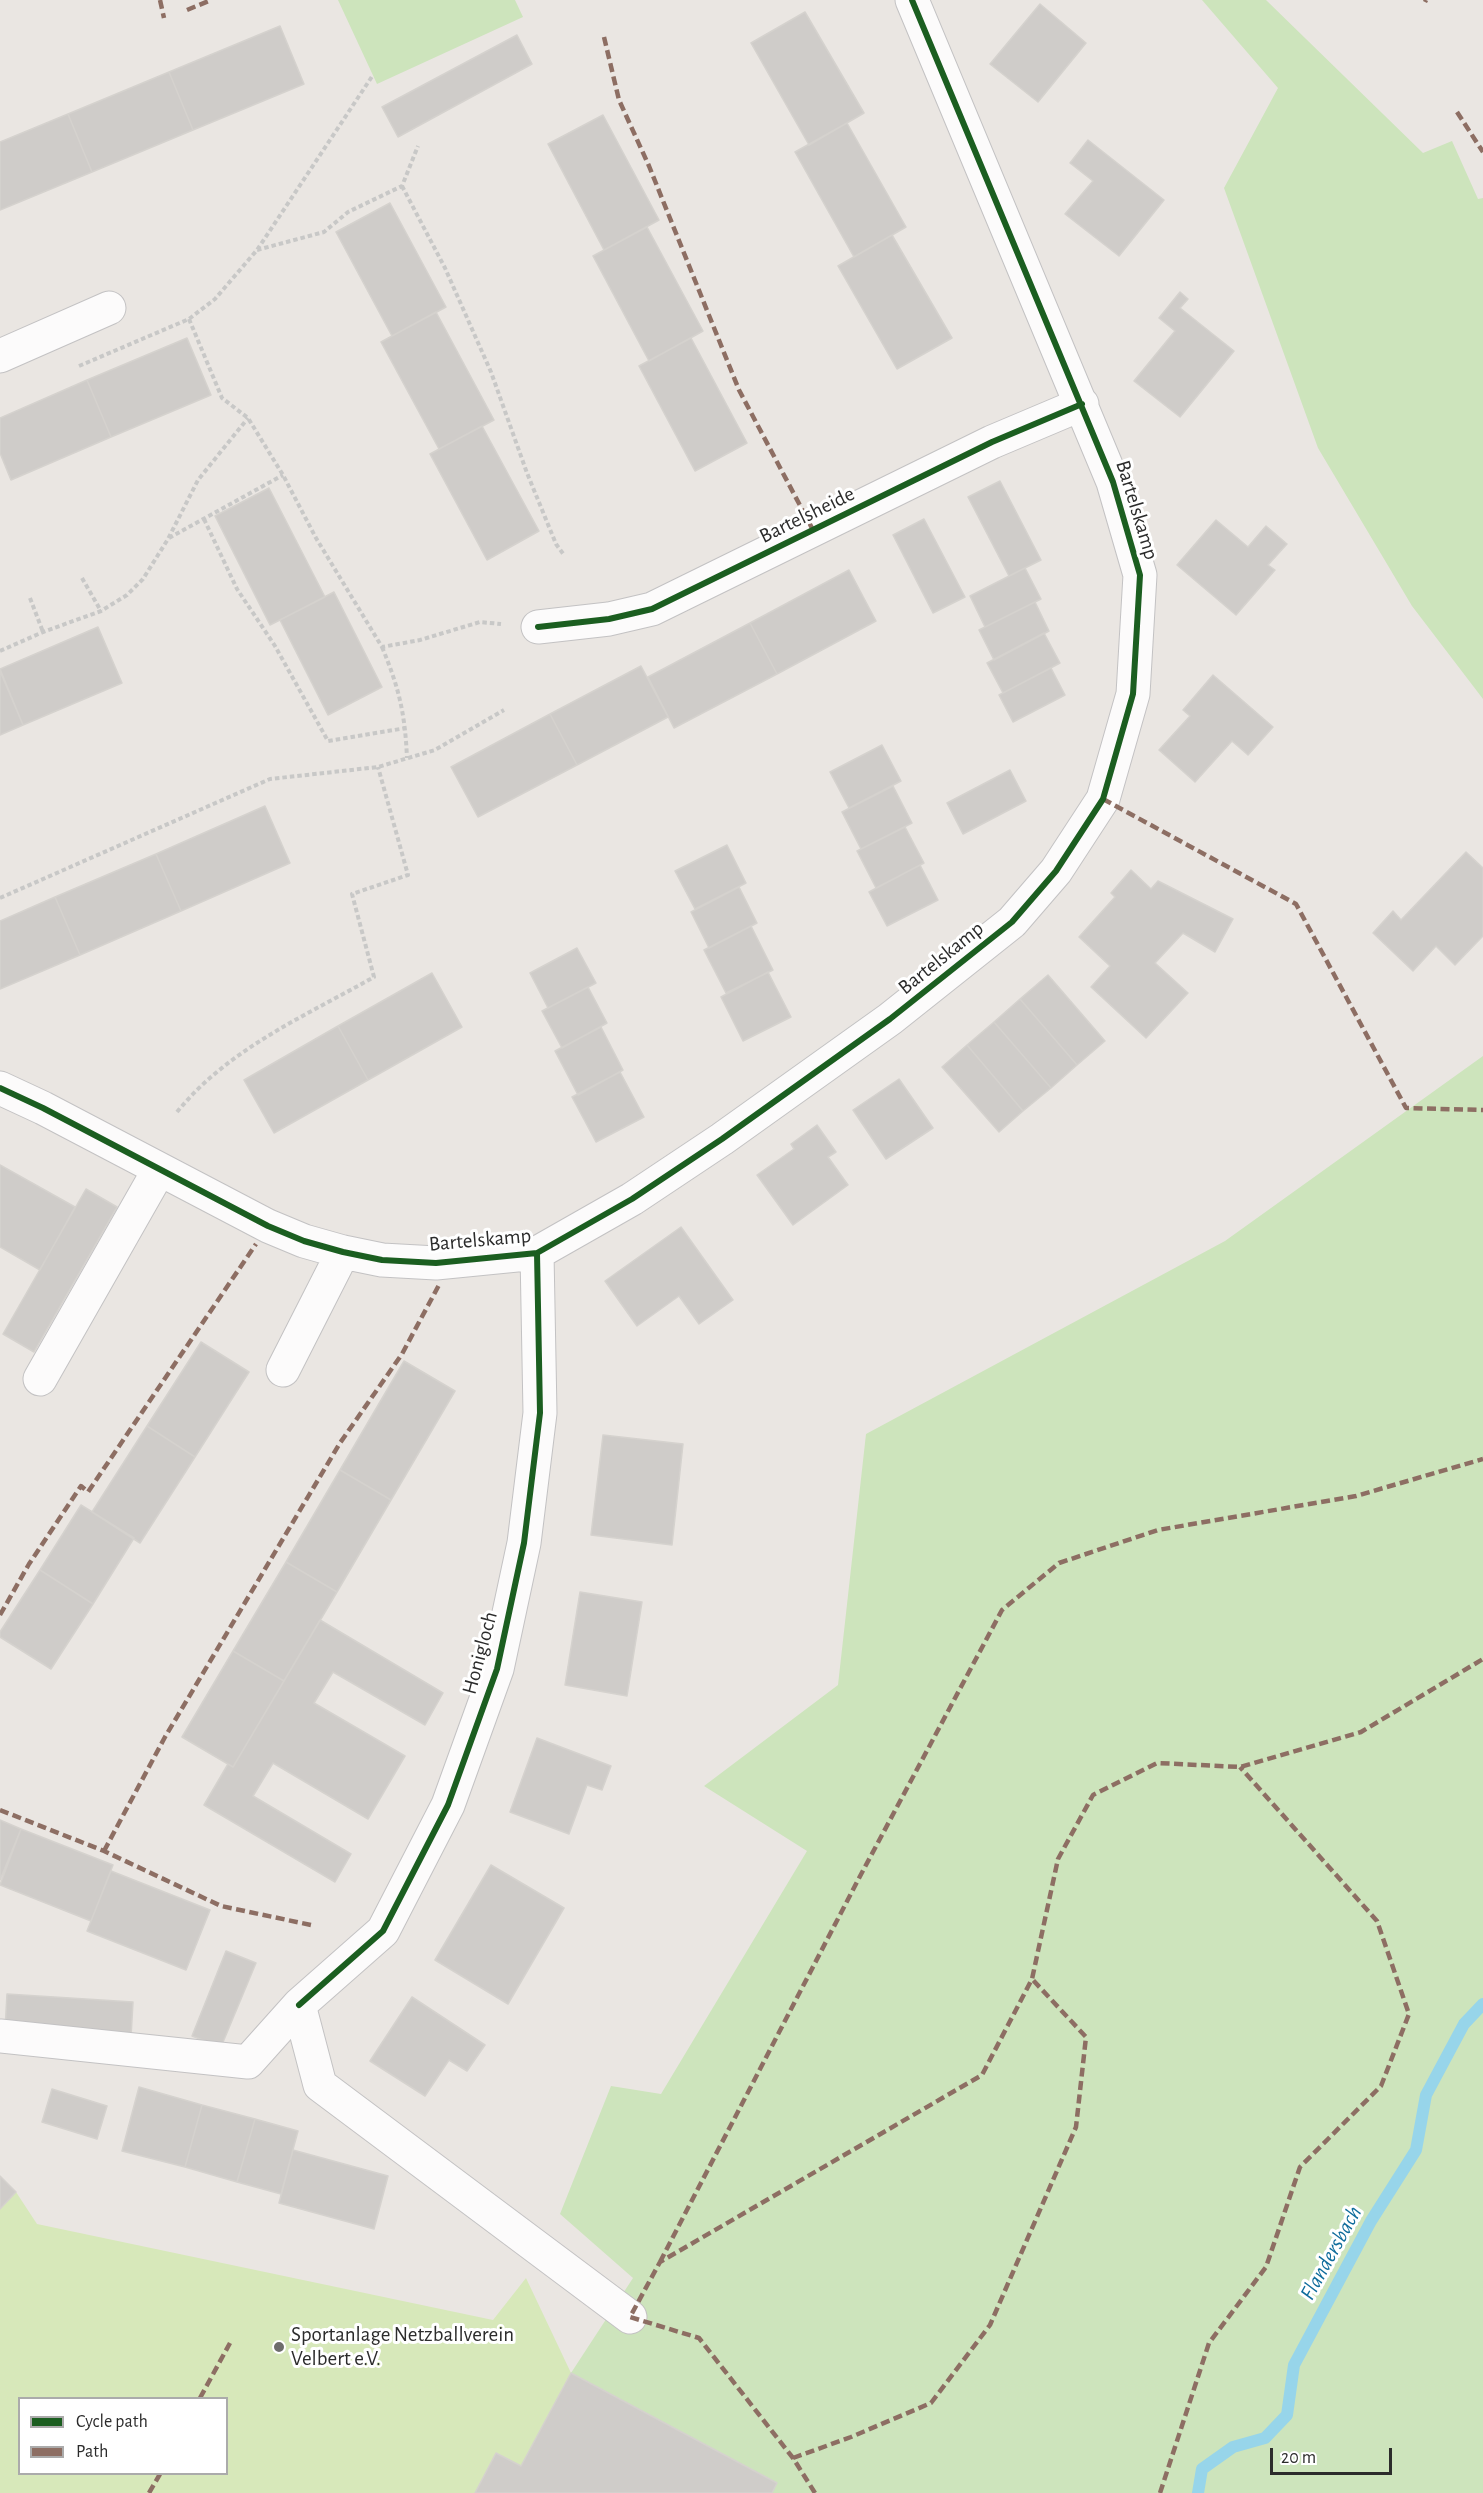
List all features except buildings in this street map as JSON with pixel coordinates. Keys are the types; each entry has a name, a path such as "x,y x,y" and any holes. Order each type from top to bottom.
{"street":[{"name":"Bartelskamp","path":"0,1088 44,1108 268,1227 304,1241 382,1260 436,1263 537,1253 632,1199 722,1139 890,1019 1012,922 1056,871 1103,799 1133,694 1140,575 1113,482 912,0"},
{"path":"0,356 109,308"},
{"name":"Bartelsheide","path":"538,627 609,620 652,609 993,442 1082,404"},
{"path":"40,1378 159,1170"},
{"path":"284,1370 343,1252"},
{"name":"Honigloch","path":"0,2036 248,2062 299,2005 383,1931 448,1804 496,1669 524,1543 540,1413 537,1253"},
{"path":"299,2005 320,2085 630,2318"}],"path":[{"path":"76,367 189,319 215,300 257,250 373,75"},
{"path":"257,250 324,232 348,212 402,186 418,146"},
{"path":"402,186 449,279 491,372 531,483 556,544 564,555"},
{"path":"189,319 222,399 248,418 283,475 316,538 382,646 398,685 406,728 407,758"},
{"path":"0,651 43,632 101,611 127,595 143,579 168,539 198,480 248,418"},
{"path":"168,539 283,475"},
{"path":"204,519 237,589 275,646 328,741 406,728"},
{"path":"82,578 101,611"},
{"path":"30,598 43,632"},
{"path":"382,646 420,640 480,622 538,627"},
{"path":"0,898 270,779 378,767 435,750 504,710"},
{"path":"177,1112 189,1096 235,1056 374,977 352,894 408,874 378,767"}],"green space":[{"path":"338,0 515,0 523,17 377,84"},
{"path":"1202,0 1266,0 1423,153 1452,141 1478,199 1483,198 1483,699 1412,606 1318,448 1224,188 1278,88"},
{"path":"1483,1056 1483,2493 772,2493 777,2483 571,2373 633,2278 560,2214 611,2086 661,2094 807,1851 704,1786 838,1685 866,1434 1225,1241"},
{"name":"Sportanlage Netzballverein Velbert e.V.","path":"0,2176 16,2192 37,2224 493,2320 526,2278 571,2373 777,2483 772,2493 0,2493"}],"waterway":[{"name":"Flandersbach","path":"1198,2493 1202,2469 1233,2447 1265,2438 1287,2415 1294,2365 1371,2221 1416,2150 1426,2095 1464,2024 1483,2004"}],"marked path":[{"path":"160,0 164,18"},
{"path":"187,10 211,0"},
{"path":"604,37 619,100 649,166 739,390 813,530"},
{"path":"1457,112 1483,152"},
{"path":"1103,799 1296,904 1406,1108 1483,1110"},
{"path":"0,1615 29,1564 81,1486 88,1492 256,1244"},
{"path":"104,1851 165,1737 340,1443 402,1354 439,1285"},
{"path":"660,2262 858,1880 1002,1610 1059,1563 1158,1530 1356,1496 1483,1459"},
{"path":"815,2493 793,2458 699,2338 630,2317 660,2262 982,2075 1032,1979 1058,1859 1093,1795 1157,1763 1240,1767 1361,1732 1483,1659"},
{"path":"1160,2493 1209,2343 1266,2267 1300,2167 1381,2086 1409,2014 1377,1921 1240,1767"},
{"path":"0,1810 104,1851 221,1906 311,1925"},
{"path":"793,2458 851,2437 931,2403 990,2325 1076,2127 1086,2037 1032,1979"},
{"path":"201,2397 230,2343"},
{"path":"149,2493 159,2475"}],"cycle path":[{"path":"0,1088 43,1108 268,1226 304,1241 382,1260 436,1263 537,1253 632,1199 722,1139 890,1019 1012,922 1056,871 1103,799 1133,694 1140,575 1113,482 912,0"},
{"path":"538,627 609,619 652,609 992,442 1082,404"},
{"path":"299,2005 383,1931 448,1805 497,1669 524,1543 540,1413 537,1253"}],"place":[{"name":"Sportanlage Netzballverein Velbert e.V.","path":"279,2347"}]}
